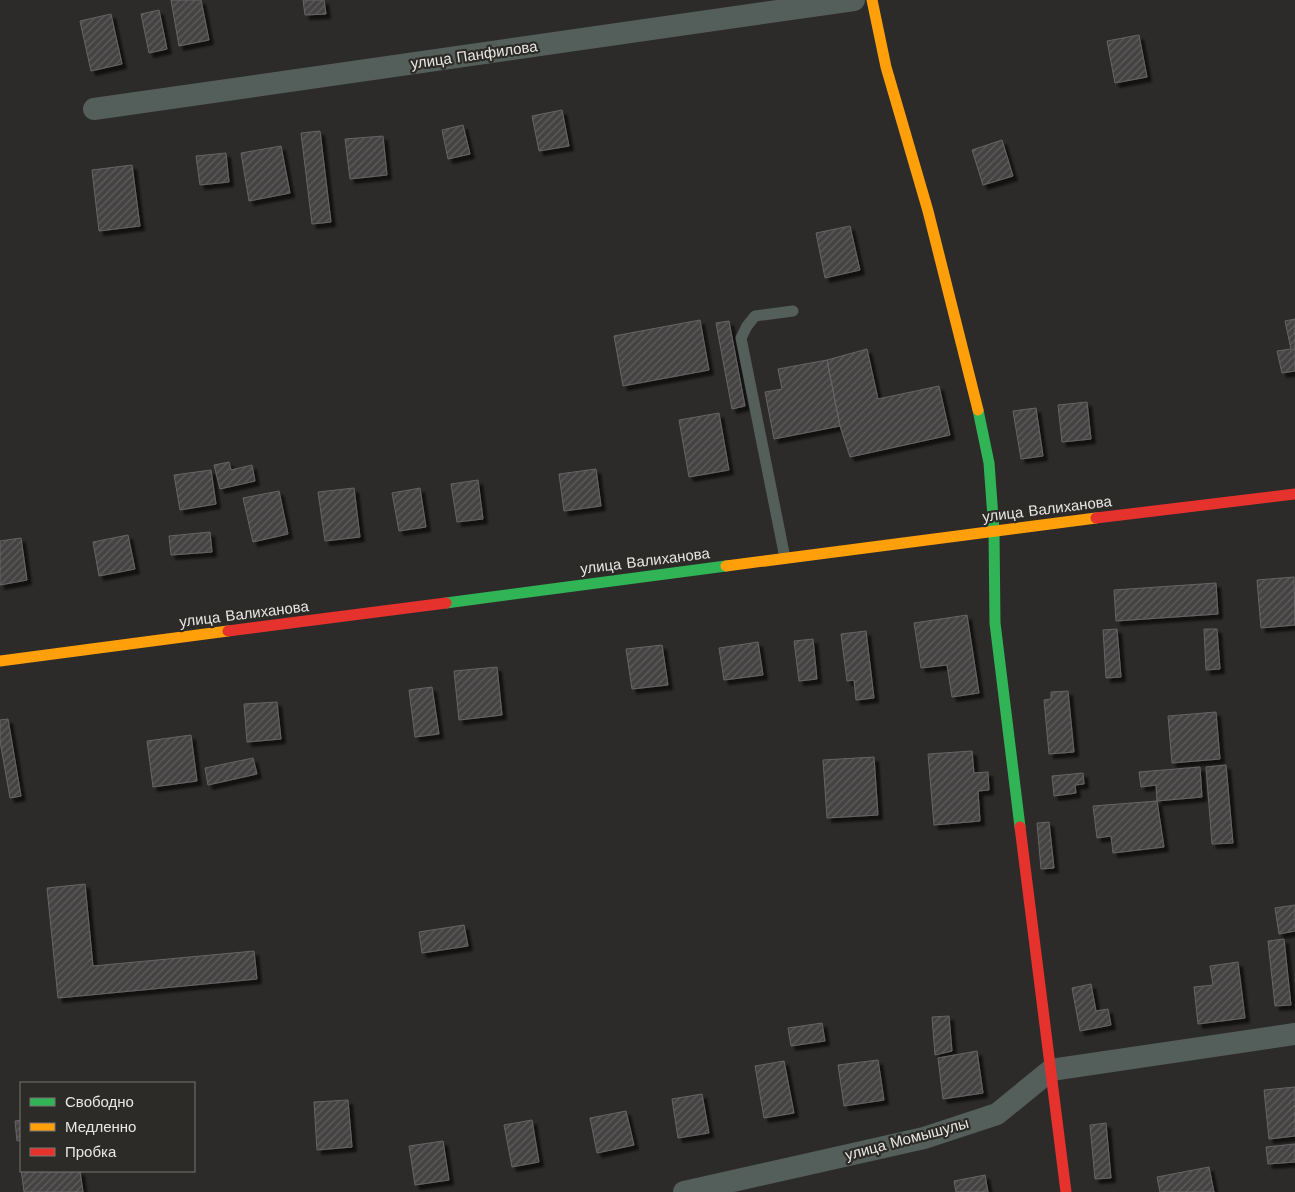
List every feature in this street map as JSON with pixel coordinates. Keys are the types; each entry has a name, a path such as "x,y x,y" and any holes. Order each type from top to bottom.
{"main road":[{"path":"872,0 886,67 928,211 982,426 989,463 994,531 994,623 1066,1192"},
{"name":"улица Валиханова","path":"0,660 994,531 1295,494"}],"street":[{"name":"улица Панфилова","path":"94,109 854,0"},
{"path":"1051,1070 1295,1034"},
{"name":"улица Момышулы","path":"684,1192 924,1138 988,1117 996,1114 1051,1070"}],"lane":[{"path":"785,558 741,338 754,316 793,310"}],"building":[{"path":"171,0 201,0 209,40 179,46"},
{"path":"303,0 324,0 326,14 305,15"},
{"path":"159,10 167,49 149,53 141,14"},
{"path":"111,14 122,64 91,71 80,21"},
{"path":"1139,35 1147,77 1115,83 1107,41"},
{"path":"562,110 569,146 539,151 532,116"},
{"path":"463,125 470,154 448,159 442,130"},
{"path":"320,131 331,222 312,224 301,133"},
{"path":"383,136 387,175 350,179 345,139"},
{"path":"1002,140 1013,176 983,185 972,150"},
{"path":"281,146 290,193 249,201 241,153"},
{"path":"226,153 229,182 200,185 196,156"},
{"path":"132,165 140,226 99,231 92,170"},
{"path":"850,226 860,270 825,278 816,233"},
{"path":"1295,319 1295,371 1282,373 1277,351 1291,349 1285,321"},
{"path":"700,320 709,370 623,386 614,336"},
{"path":"729,321 745,406 732,409 716,323"},
{"path":"867,349 878,399 939,386 950,435 850,457 840,426 827,360"},
{"path":"827,360 840,426 774,439 765,392 782,389 778,369"},
{"path":"1087,402 1091,439 1062,442 1058,405"},
{"path":"1036,408 1043,456 1021,459 1013,411"},
{"path":"719,413 729,470 689,477 679,420"},
{"path":"229,462 231,470 252,465 255,481 220,489 214,465"},
{"path":"596,469 601,506 564,511 559,474"},
{"path":"211,470 216,504 180,510 174,475"},
{"path":"478,480 483,519 457,522 451,484"},
{"path":"354,488 360,537 325,541 318,492"},
{"path":"420,488 426,527 399,531 392,493"},
{"path":"279,491 288,534 253,542 243,498"},
{"path":"210,532 212,552 171,555 169,536"},
{"path":"128,535 135,569 99,576 93,542"},
{"path":"21,538 27,580 0,585 0,541"},
{"path":"1294,577 1295,625 1261,628 1257,580"},
{"path":"1216,583 1218,614 1116,621 1114,590"},
{"path":"967,615 979,693 952,697 947,665 921,668 914,623"},
{"path":"1117,629 1121,677 1106,678 1103,630"},
{"path":"1204,629 1217,629 1220,669 1206,670"},
{"path":"866,631 874,698 856,700 854,680 847,681 841,634"},
{"path":"813,639 817,679 799,681 794,641"},
{"path":"758,642 763,675 724,680 719,648"},
{"path":"662,645 668,685 632,689 626,649"},
{"path":"497,667 502,715 459,720 454,671"},
{"path":"432,687 439,734 415,737 409,690"},
{"path":"1068,691 1074,752 1049,754 1044,700 1051,699 1051,692"},
{"path":"277,702 281,739 247,742 244,704"},
{"path":"1216,712 1220,759 1172,763 1168,716"},
{"path":"8,719 21,796 10,798 0,741 0,720"},
{"path":"191,735 197,781 153,787 147,741"},
{"path":"972,751 974,773 988,772 989,790 978,791 980,821 934,825 928,754"},
{"path":"874,757 878,815 827,818 823,760"},
{"path":"253,758 257,774 208,785 205,768"},
{"path":"1226,765 1233,843 1212,844 1206,767"},
{"path":"1200,767 1202,797 1157,801 1156,785 1141,787 1139,772"},
{"path":"1083,773 1084,784 1075,785 1076,793 1054,796 1052,776"},
{"path":"1157,801 1164,847 1113,853 1111,836 1097,838 1093,806"},
{"path":"1049,822 1054,868 1041,869 1037,823"},
{"path":"85,884 93,966 254,951 257,979 58,998 47,888"},
{"path":"1295,905 1295,931 1279,934 1275,908"},
{"path":"464,925 468,946 422,953 419,932"},
{"path":"1284,939 1291,1005 1275,1006 1268,941"},
{"path":"1238,962 1245,1018 1198,1024 1194,987 1213,985 1210,966"},
{"path":"1091,984 1096,1011 1108,1009 1111,1025 1080,1031 1072,988"},
{"path":"949,1016 952,1051 935,1055 932,1017"},
{"path":"822,1023 825,1041 791,1046 788,1028"},
{"path":"977,1051 983,1093 943,1099 938,1058"},
{"path":"878,1060 884,1100 844,1106 838,1065"},
{"path":"784,1061 794,1113 764,1118 755,1066"},
{"path":"1295,1087 1295,1136 1269,1139 1264,1090"},
{"path":"702,1094 709,1133 678,1138 672,1099"},
{"path":"348,1100 352,1147 317,1150 314,1102"},
{"path":"626,1111 634,1145 597,1153 590,1118"},
{"path":"20,1120 20,1140 17,1141 15,1121"},
{"path":"532,1120 539,1162 512,1167 504,1125"},
{"path":"1106,1123 1111,1178 1095,1179 1090,1125"},
{"path":"443,1141 449,1180 415,1185 409,1146"},
{"path":"1295,1144 1295,1162 1268,1164 1266,1147"},
{"path":"1209,1167 1214,1192 1160,1192 1157,1177"},
{"path":"21,1172 80,1172 83,1192 24,1192"},
{"path":"985,1175 988,1192 956,1192 954,1181"}],"traffic: fast":[{"path":"978,410 989,463 994,531 995,623 1020,827"},
{"path":"446,603 726,566"}],"traffic: slow":[{"path":"872,0 886,67 928,211 978,410"},
{"path":"726,566 1096,518"},
{"path":"0,661 228,631"}],"traffic: jam":[{"path":"1096,518 1295,494"},
{"path":"228,631 446,603"},
{"path":"1020,827 1066,1192"}]}
